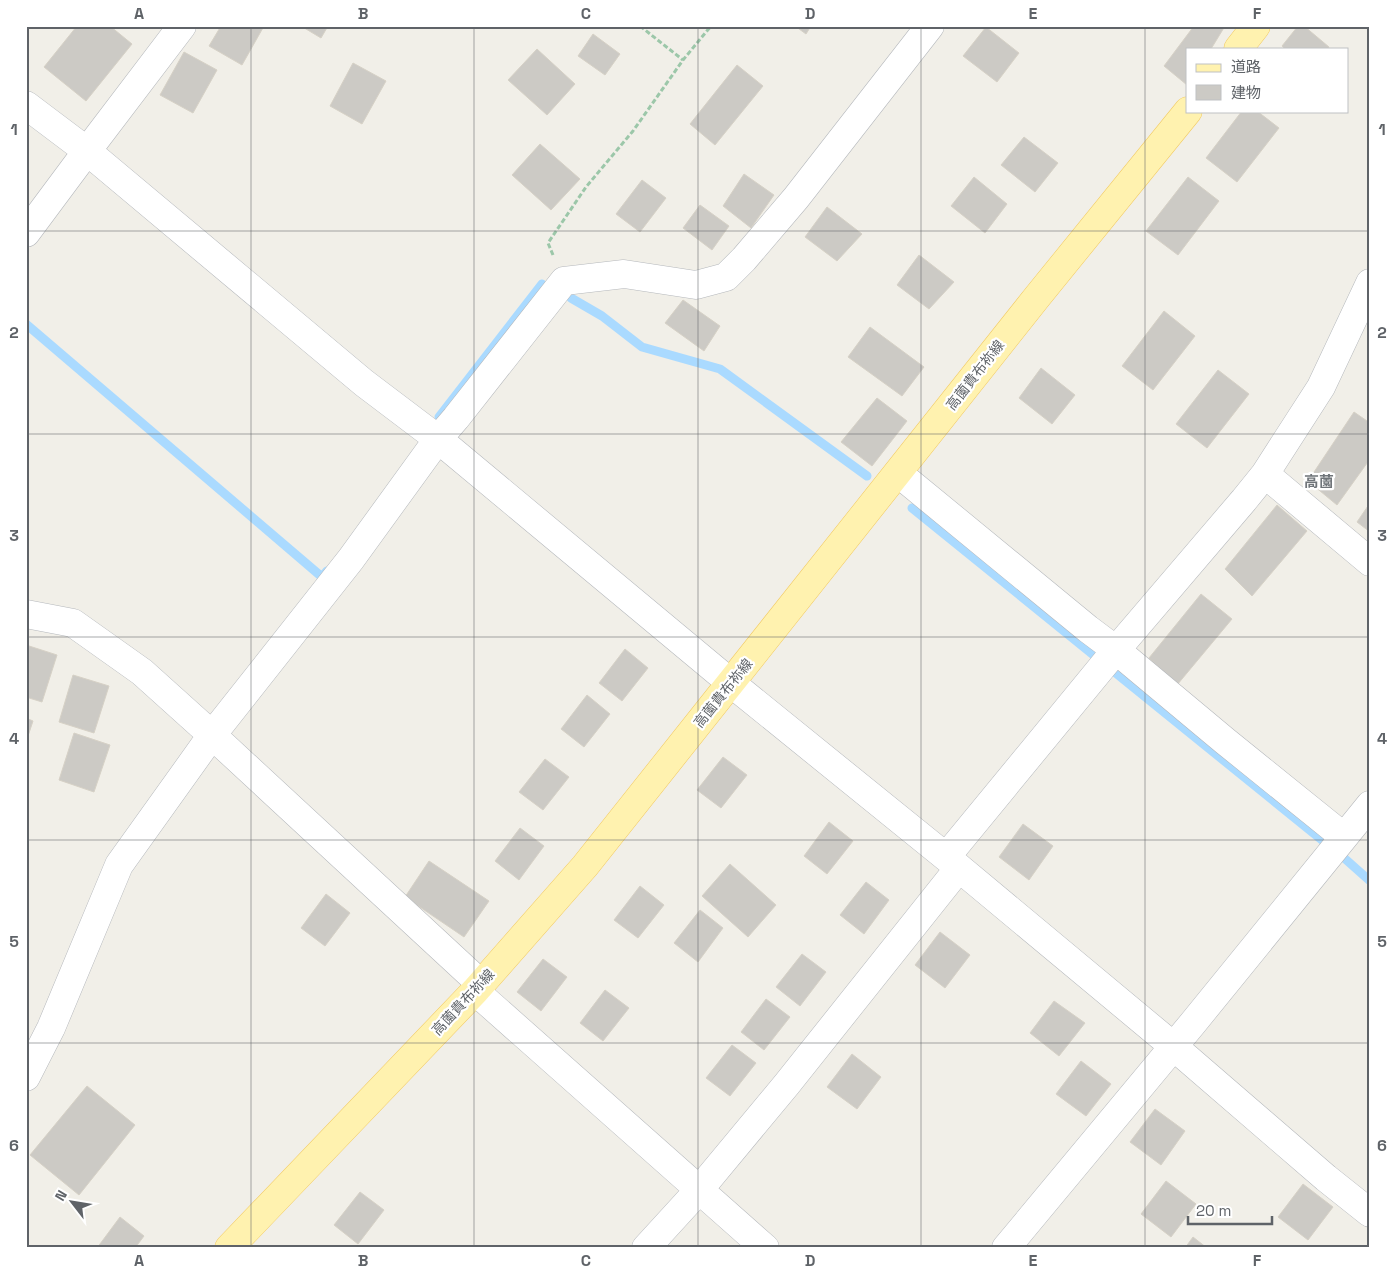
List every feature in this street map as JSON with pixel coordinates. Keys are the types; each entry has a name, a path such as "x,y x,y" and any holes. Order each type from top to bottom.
{"main road":[{"path":"1239,48 1256,26"},
{"name":"高薗貴布祢線","path":"229,1248 478,988 585,866 1037,297 1187,112"}],"street":[{"path":"26,233 182,26"},
{"path":"26,1076 58,1011 119,865 212,735 351,559 438,439 564,281 624,274 696,285 726,277 744,259 796,198 930,26"},
{"path":"26,105 87,151 364,383 438,439 731,684 953,863 1370,1213"},
{"path":"646,1248 699,1190 787,1084 1110,657 1265,474 1321,387 1370,283"},
{"path":"898,473 1088,629 1110,657 1225,741 1338,844"},
{"path":"1265,474 1370,562"},
{"path":"26,614 73,623 142,672 212,735 478,988 765,1248"},
{"path":"1006,1248 1370,805"}],"path":[{"path":"640,26 683,60"},
{"path":"564,281 548,243 586,187 633,131 683,60 711,26"}],"building":[{"path":"77,26 110,26 132,44 86,101 44,67"},
{"path":"221,26 264,26 242,65 209,46"},
{"path":"301,26 328,26 321,38"},
{"path":"795,26 811,26 806,34"},
{"path":"1194,26 1225,26 1212,48 1186,48 1186,84 1164,66"},
{"path":"1298,26 1304,26 1329,47 1284,48 1282,46"},
{"path":"986,27 1019,53 997,82 963,56"},
{"path":"593,34 620,54 605,75 578,56"},
{"path":"537,49 575,84 547,115 508,80"},
{"path":"184,52 217,70 193,113 160,95"},
{"path":"353,63 386,81 362,124 330,106"},
{"path":"737,65 763,86 715,145 690,124"},
{"path":"1241,112 1258,112 1279,128 1237,182 1206,158"},
{"path":"1024,137 1058,163 1035,192 1001,165"},
{"path":"540,144 580,179 551,210 512,175"},
{"path":"744,174 774,195 751,228 723,206"},
{"path":"974,177 1007,204 985,233 951,206"},
{"path":"1188,177 1219,201 1178,255 1146,231"},
{"path":"642,180 666,198 640,232 616,214"},
{"path":"700,205 729,226 712,250 683,228"},
{"path":"827,207 862,234 837,261 805,237"},
{"path":"919,255 954,282 929,309 897,285"},
{"path":"683,300 720,326 704,351 665,323"},
{"path":"1164,311 1195,336 1153,390 1122,366"},
{"path":"870,327 924,367 902,396 848,357"},
{"path":"1041,368 1075,395 1052,424 1019,398"},
{"path":"1218,370 1249,394 1207,448 1176,424"},
{"path":"877,398 907,421 872,466 841,442"},
{"path":"1354,412 1370,423 1370,459 1337,505 1308,481"},
{"path":"1370,503 1370,532 1357,522"},
{"path":"1277,505 1307,531 1252,596 1225,569"},
{"path":"1201,594 1232,619 1177,685 1149,658"},
{"path":"26,645 57,655 42,702 26,697"},
{"path":"625,649 648,668 622,701 599,683"},
{"path":"73,675 109,686 94,733 59,722"},
{"path":"587,695 610,714 584,747 561,729"},
{"path":"26,718 33,721 26,742"},
{"path":"74,733 110,745 94,792 59,780"},
{"path":"723,757 747,775 721,808 697,790"},
{"path":"545,759 569,777 543,810 519,792"},
{"path":"829,822 853,841 827,874 804,856"},
{"path":"1023,824 1053,846 1029,880 999,857"},
{"path":"520,828 544,846 519,880 495,861"},
{"path":"429,861 489,901 464,937 405,897"},
{"path":"730,864 776,905 748,937 702,896"},
{"path":"866,882 889,900 864,934 840,915"},
{"path":"640,886 664,905 638,938 614,920"},
{"path":"326,894 350,913 325,946 301,928"},
{"path":"700,910 723,928 698,962 674,943"},
{"path":"940,932 970,955 945,988 915,965"},
{"path":"802,954 826,972 800,1006 776,987"},
{"path":"543,959 567,977 541,1011 517,992"},
{"path":"605,990 629,1008 603,1041 580,1023"},
{"path":"766,999 790,1017 764,1050 741,1032"},
{"path":"1054,1001 1085,1023 1059,1056 1030,1033"},
{"path":"732,1045 756,1063 730,1096 706,1078"},
{"path":"852,1054 881,1077 857,1109 827,1087"},
{"path":"1081,1061 1111,1084 1086,1116 1056,1094"},
{"path":"87,1086 135,1125 79,1195 30,1155"},
{"path":"1155,1109 1185,1131 1161,1165 1130,1142"},
{"path":"1166,1181 1196,1204 1171,1237 1141,1214"},
{"path":"1303,1184 1333,1207 1308,1240 1278,1217"},
{"path":"360,1192 384,1210 358,1244 334,1225"},
{"path":"120,1217 144,1236 135,1248 97,1248"},
{"path":"1193,1237 1207,1248 1185,1248"}],"waterway":[{"path":"439,417 542,284"},
{"path":"571,298 602,316 642,347 720,369 867,476"},
{"path":"26,324 322,577 327,571"},
{"path":"912,508 1343,857 1370,881"}],"district":[{"name":"高薗","path":"1319,481"}]}
